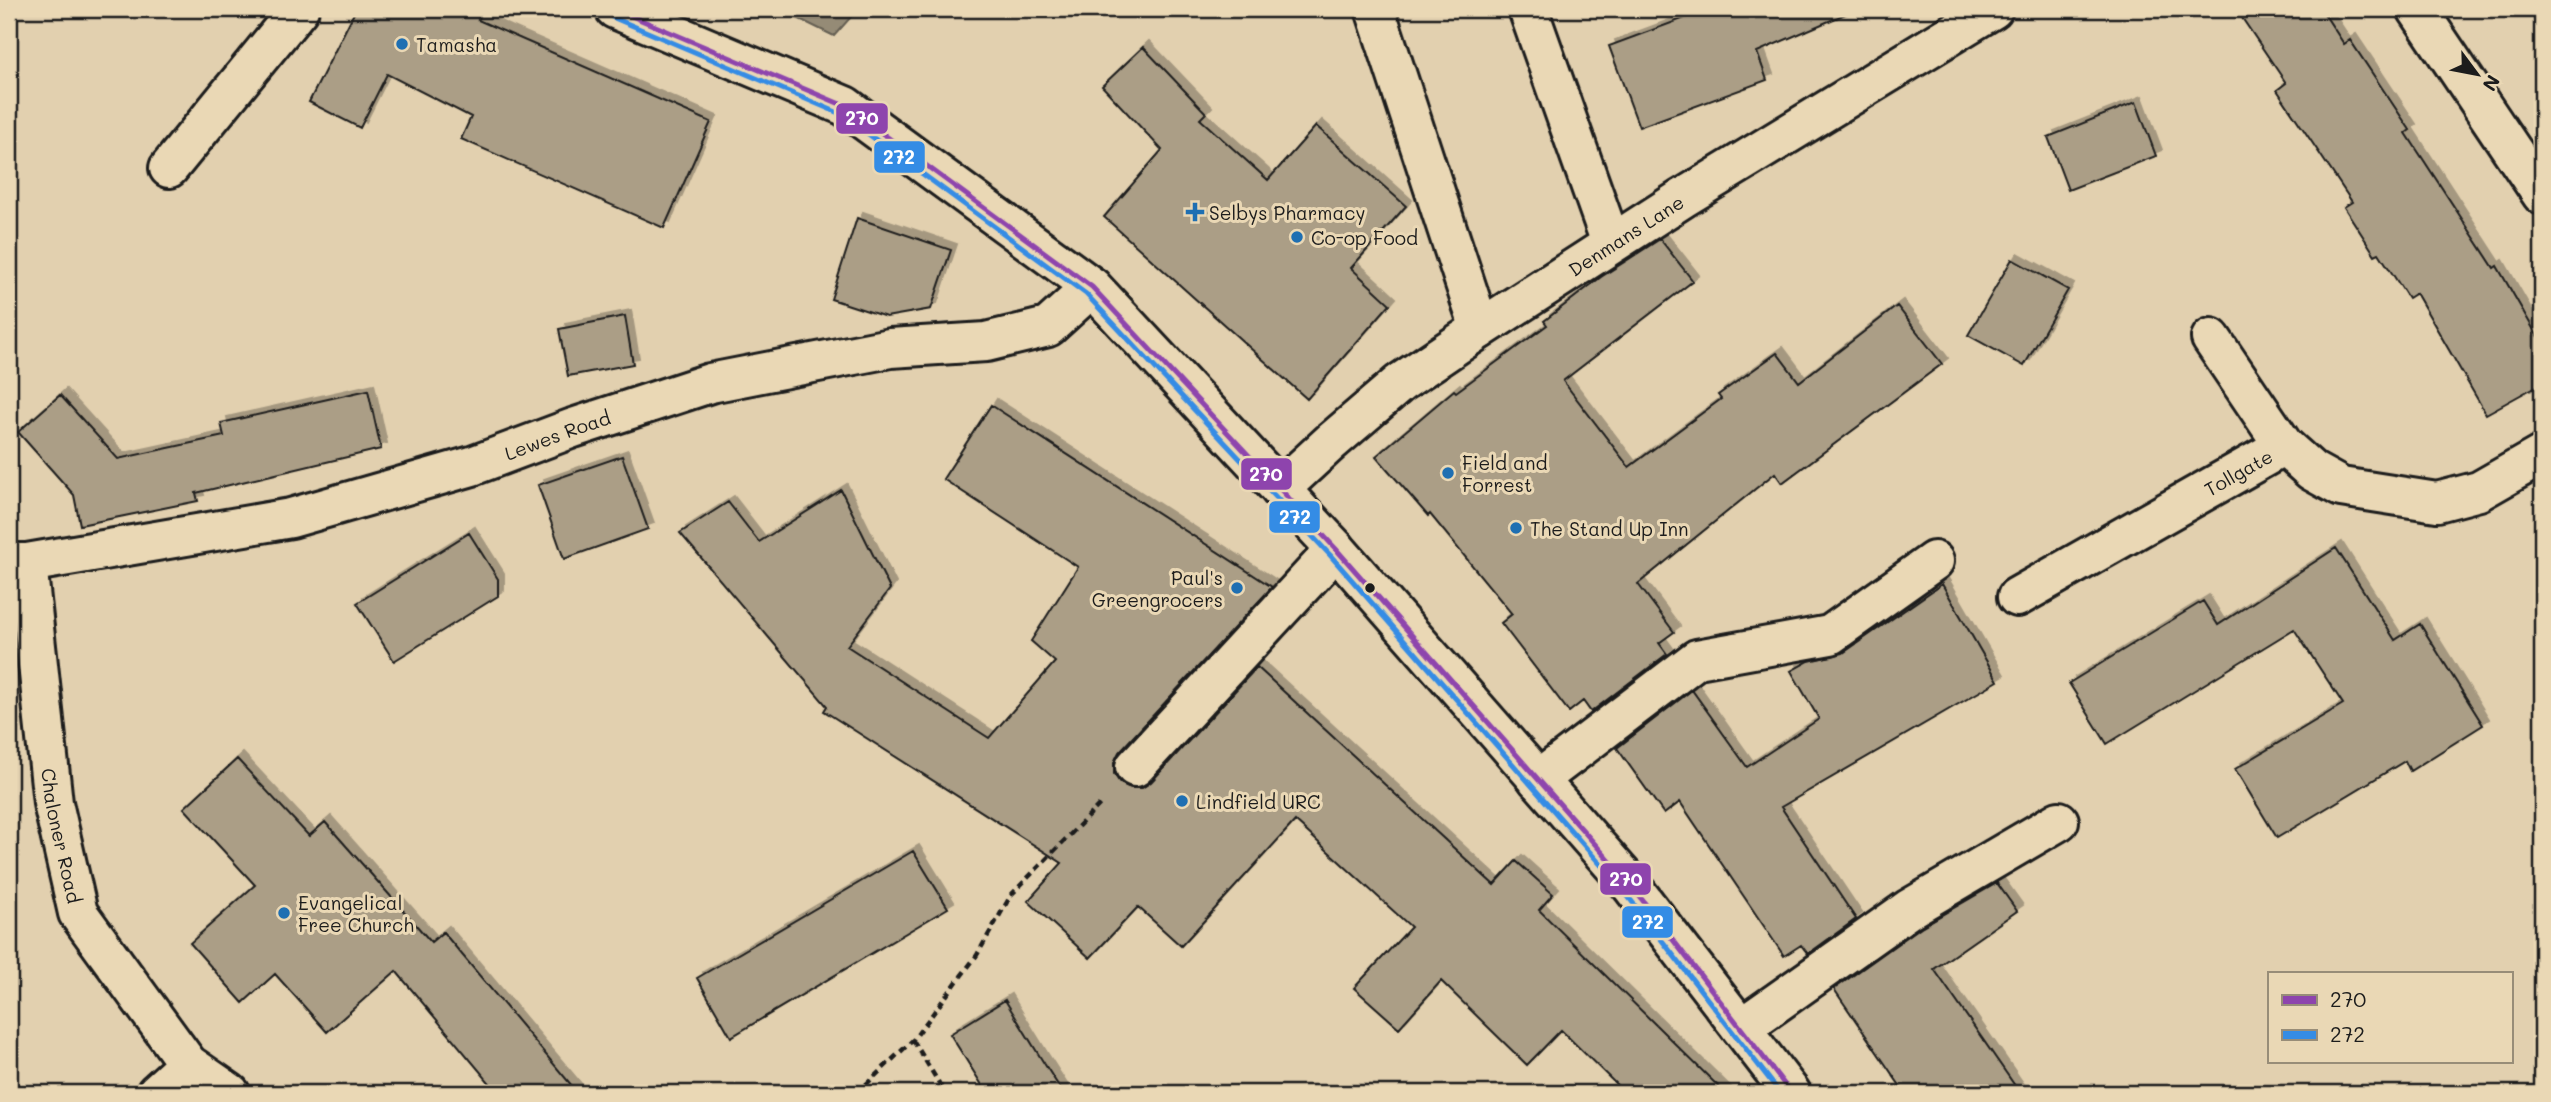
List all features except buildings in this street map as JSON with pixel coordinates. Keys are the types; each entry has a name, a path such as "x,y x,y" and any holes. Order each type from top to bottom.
{"main road":[{"path":"169,168 299,9"},
{"path":"615,9 845,106 1092,287 1336,549 1630,884 1791,1093"},
{"path":"1375,9 1480,329"},
{"path":"1528,9 1611,243"},
{"name":"Denmans Lane","path":"1280,489 1400,383 1480,329 1954,18 1993,9"},
{"path":"2417,9 2542,195"},
{"name":"Lewes Road","path":"18,563 291,518 472,466 573,428 710,383 890,348 986,342 1048,327 1092,287"},
{"path":"2211,338 2284,446"},
{"name":"Tollgate","path":"2017,597 2284,446 2312,471 2341,487 2437,502 2479,491 2542,455"},
{"path":"1135,767 1336,549"},
{"path":"1538,780 1697,659 1830,635 1934,561"},
{"name":"Chaloner Road","path":"18,563 53,803 78,913 188,1064 230,1093"},
{"path":"1741,1028 1909,909 2059,821"},
{"path":"156,1093 188,1064"}],"path":[{"path":"857,1093 913,1040 977,955 1011,895 1135,767"},
{"path":"913,1040 946,1093"}],"shaded area":[{"path":"779,9 858,9 834,36"}],"transit line":[{"name":"270","path":"615,9 845,106 1092,287 1336,549 1630,884 1791,1093"},
{"name":"272","path":"612,17 841,114 1086,294 1330,555 1623,890 1780,1093"}],"place":[{"name":"Tamasha","path":"402,44"},
{"name":"Selbys Pharmacy","path":"1195,212"},
{"name":"Co-op Food","path":"1297,237"},
{"name":"Field and Forrest","path":"1448,473"},
{"name":"The Stand Up Inn","path":"1516,528"},
{"name":"Paul's Greengrocers","path":"1237,588"},
{"name":"Lindfield URC","path":"1182,801"},
{"name":"Evangelical Free Church","path":"284,913"}]}
